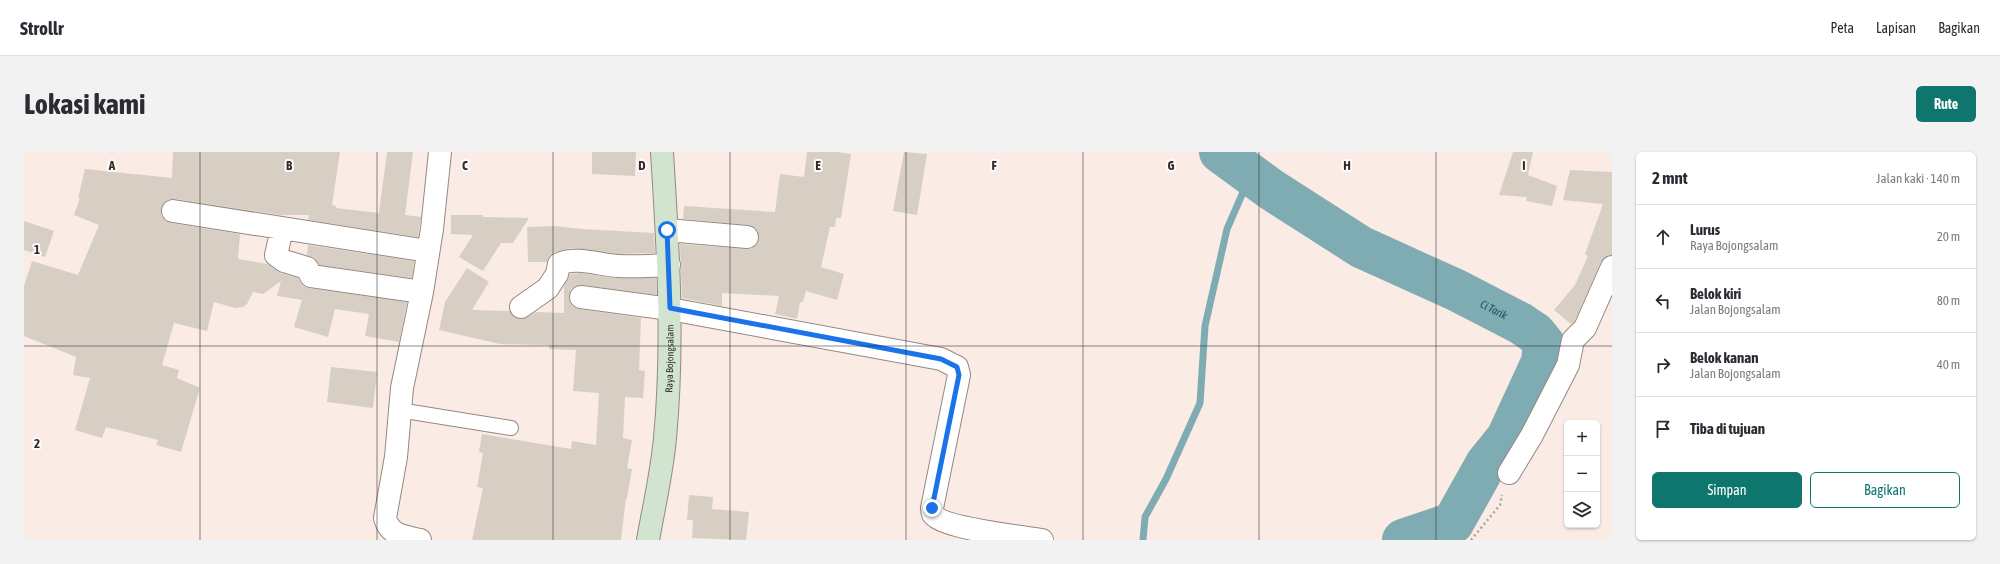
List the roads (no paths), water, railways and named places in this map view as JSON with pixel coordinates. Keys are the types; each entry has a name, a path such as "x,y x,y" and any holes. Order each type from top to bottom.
{"main road":[{"name":"Raya Bojongsalam","path":"648,540 665,439 669,372 669,265 662,152"}],"street":[{"path":"420,540 392,532 388,527 386,518 396,457 399,410 407,357 422,292 432,228 440,152"},
{"path":"173,211 282,229 428,250"},
{"path":"282,229 276,255 284,261 308,268 310,276 422,292"},
{"path":"667,230 747,237"},
{"path":"522,307 548,288 557,274 559,264 564,262 581,262 617,266 669,265"},
{"path":"1509,473 1532,435 1568,365 1573,340 1585,328 1612,267"},
{"path":"581,297 670,308 941,359 950,362 957,367 959,375 932,508 933,514 941,520 955,525 1042,540"}],"lane":[{"path":"399,410 511,428"}],"waterway":[{"name":"Ci Tarik","path":"1220,152 1272,190 1361,247 1456,290 1520,323 1535,333 1544,344 1542,362 1507,438 1486,464 1453,523 1403,540"},
{"path":"1143,540 1145,517 1166,479 1200,403 1205,326 1227,229 1251,174"}]}
